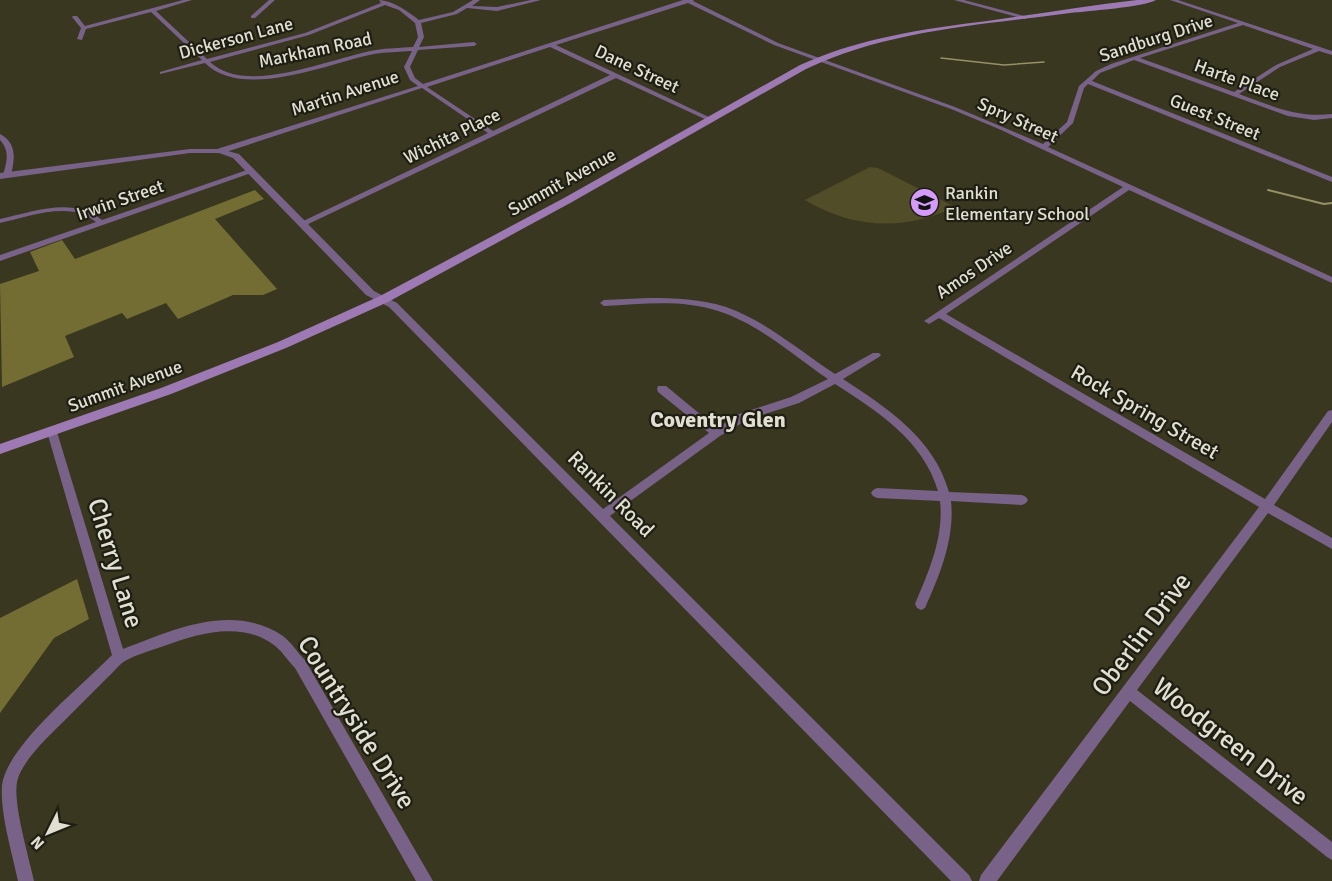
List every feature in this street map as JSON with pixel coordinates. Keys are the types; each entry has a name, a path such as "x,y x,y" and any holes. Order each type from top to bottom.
{"main road":[{"name":"Summit Avenue","path":"0,450 259,354 384,299 817,60 878,38 1153,0"}],"street":[{"path":"84,28 189,0"},
{"path":"253,17 272,0"},
{"path":"375,0 401,9 418,22 422,33 406,67 412,79 492,133"},
{"path":"418,22 440,18 469,7 477,0"},
{"path":"469,7 497,9 537,0"},
{"name":"Martin Avenue","path":"3,176 179,153 220,151 688,0"},
{"name":"Spry Street","path":"688,0 776,44 959,110 1332,280"},
{"path":"957,0 1025,17"},
{"path":"1173,0 1332,53"},
{"name":"Dickerson Lane","path":"162,73 324,28 385,3"},
{"name":"Markham Road","path":"152,10 205,62 215,70 233,77 261,79 296,73 357,56 474,44"},
{"path":"999,10 1007,15 1001,20"},
{"path":"75,17 84,28"},
{"name":"Sandburg Drive","path":"1044,147 1070,123 1081,87 1113,64 1245,23"},
{"path":"80,39 84,28"},
{"name":"Dane Street","path":"551,45 711,120"},
{"path":"1234,95 1278,66 1320,48"},
{"name":"Harte Place","path":"1134,58 1290,115 1314,118 1332,116"},
{"name":"Wichita Place","path":"302,225 616,75"},
{"name":"Guest Street","path":"1087,81 1332,180"},
{"path":"0,136 10,145 12,151 3,176"},
{"name":"Rankin Road","path":"220,151 236,156 370,293 393,305 963,881"},
{"name":"Irwin Street","path":"0,258 250,172"},
{"name":"Amos Drive","path":"928,321 1129,186"},
{"path":"0,221 62,209 87,211 100,223"},
{"path":"604,303 660,301 699,303 724,310 750,322 885,413 909,434 929,459 945,498 943,538 935,571 921,604"},
{"name":"Rock Spring Street","path":"939,314 1332,544"},
{"path":"603,515 716,433 744,417 795,400 835,380 876,355"},
{"path":"662,389 716,433"},
{"name":"Oberlin Drive","path":"987,881 1332,414"},
{"name":"Cherry Lane","path":"26,881 10,782 19,762 37,739 119,657 52,432"},
{"path":"877,493 1022,500"},
{"name":"Countryside Drive","path":"119,657 187,631 223,624 262,631 280,641 300,664 425,881"},
{"name":"Woodgreen Drive","path":"1128,691 1332,852"}],"shaded area":[{"path":"870,167 878,168 955,207 917,220 879,223 842,217 805,200"},
{"path":"255,190 264,199 215,219 277,289 263,295 233,295 178,319 166,303 127,319 122,313 65,336 74,357 2,387 0,284 39,271 30,252 62,240 75,259"},
{"path":"77,579 89,619 54,638 0,713 0,618"}],"waterway":[{"path":"941,58 1004,65 1044,62"},
{"path":"1268,190 1324,204 1332,203"}],"place":[{"name":"Rankin Elementary School","path":"924,203"}],"district":[{"name":"Coventry Glen","path":"718,419"}]}
